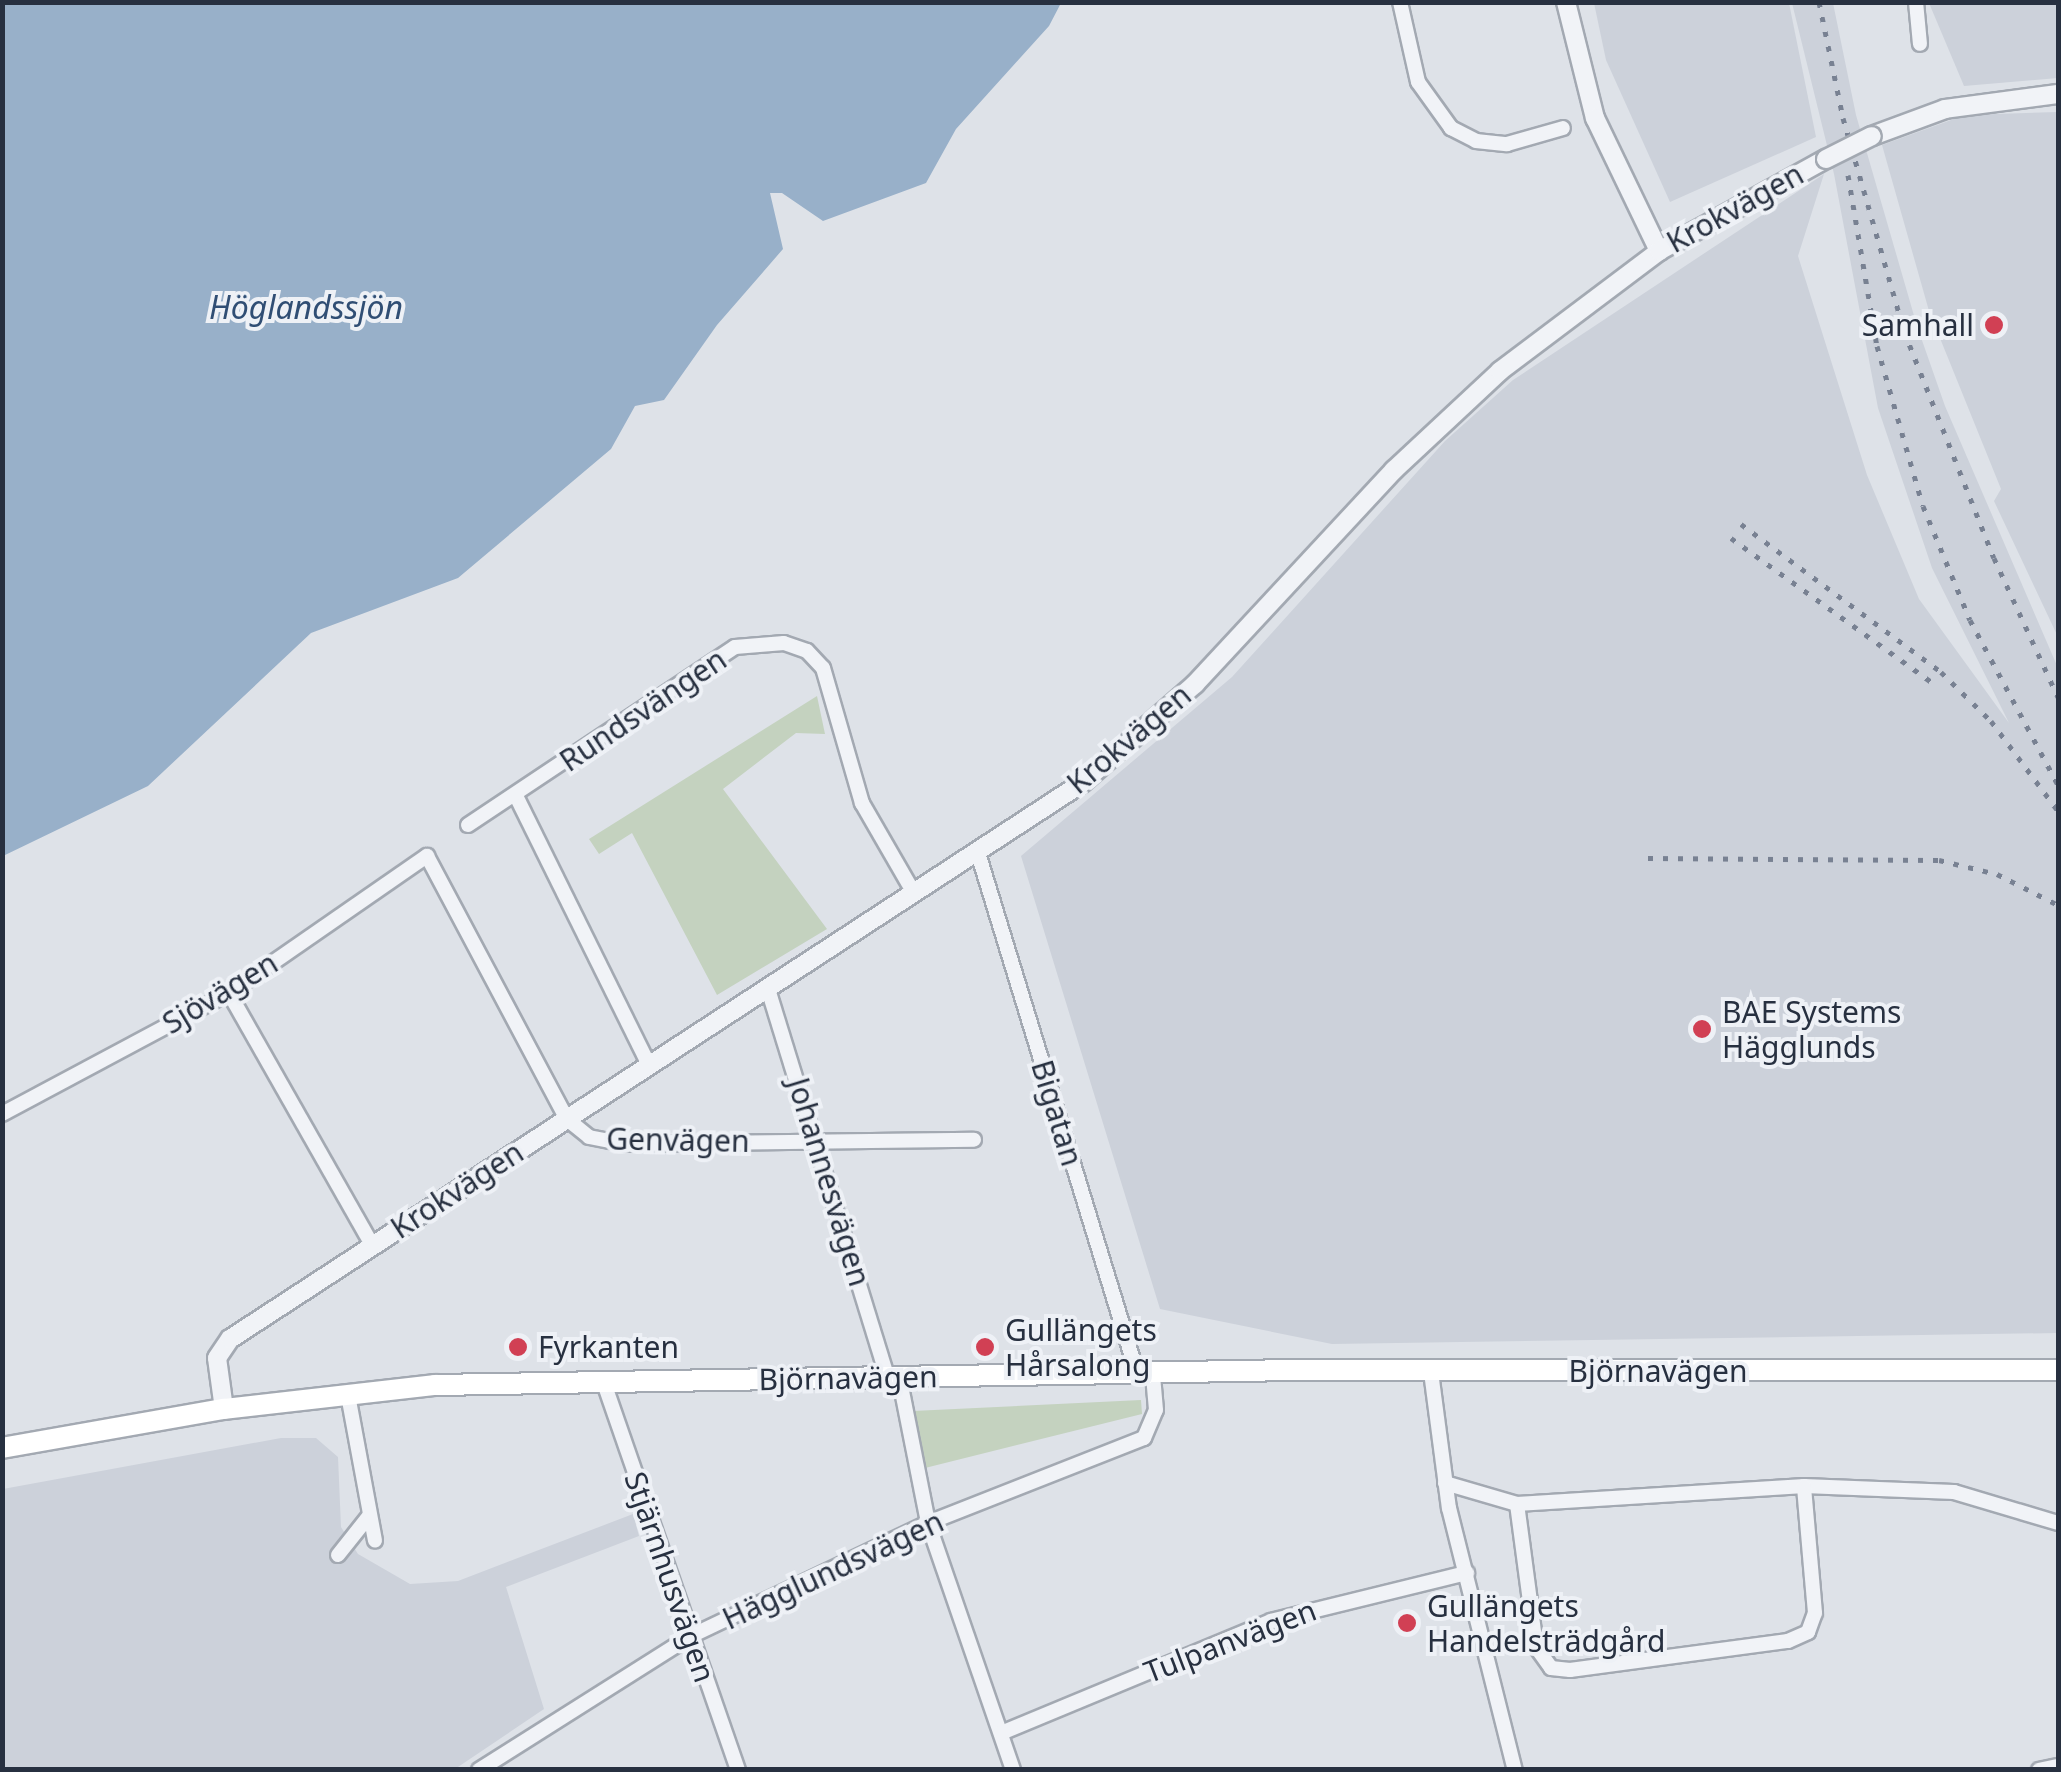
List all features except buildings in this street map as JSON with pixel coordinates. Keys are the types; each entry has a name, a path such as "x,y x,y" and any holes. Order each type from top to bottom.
{"main road":[{"name":"Björnavägen","path":"2,1448 224,1409 435,1385 1145,1373 2058,1370"}],"street":[{"path":"1400,2 1418,82 1451,128 1476,140 1507,144 1563,128"},
{"path":"1566,2 1596,118 1659,250"},
{"path":"1916,2 1920,44"},
{"name":"Krokvägen","path":"224,1409 216,1368 224,1344 372,1244 978,853 1126,750 1442,424 1527,349 1659,250 1872,136 1974,102 2058,94"},
{"name":"Rundsvängen","path":"468,825 735,648 784,643 806,651 823,668 862,803 914,893"},
{"path":"516,796 648,1065"},
{"name":"Bigatan","path":"978,853 1145,1373"},
{"name":"Sjövägen","path":"2,1114 229,993 428,856"},
{"name":"Genvägen","path":"428,856 567,1119 602,1142 974,1140"},
{"name":"Johannesvägen","path":"768,989 893,1376 928,1523 1013,1770"},
{"path":"229,993 372,1244"},
{"path":"1432,1372 1445,1484 1514,1770"},
{"name":"Hägglundsvägen","path":"479,1770 692,1636 928,1523 1144,1438 1156,1410 1145,1373"},
{"name":"Stjärnhusvägen","path":"604,1384 738,1770"},
{"path":"348,1396 375,1541"},
{"path":"1445,1484 1517,1504 1804,1486 1973,1495 2058,1523"},
{"path":"1517,1504 1536,1648 1551,1668 1570,1670 1788,1641 1808,1632 1815,1613 1804,1486"},
{"path":"338,1555 369,1516"},
{"name":"Tulpanvägen","path":"1001,1733 1271,1621 1467,1573"},
{"path":"2039,1770 2058,1766"}],"shaded area":[{"path":"1594,3 1789,3 1816,137 1670,202 1606,60"},
{"path":"1792,3 1833,3 1856,115 1917,326 1945,406 2058,668 2058,1333 1332,1344 1160,1309 1021,856 1232,677 1445,441 1513,380 1824,174 1798,256 1867,475 1919,599 2009,723 1932,568 1878,408 1834,174"},
{"path":"1929,3 2058,3 2058,78 1964,86"},
{"path":"2058,112 2058,637 1994,501 2001,489 1929,311 1882,145 1965,115"},
{"path":"281,1438 316,1438 338,1457 341,1527 358,1554 410,1584 458,1581 633,1514 639,1536 506,1587 544,1709 455,1769 3,1770 3,1489"}],"green space":[{"path":"817,696 825,734 796,733 723,789 827,929 717,995 632,833 599,854 589,839"},
{"path":"1141,1400 1142,1414 921,1469 913,1411"}],"water":[{"name":"Höglandssjön","path":"3,2 1061,3 1049,26 956,129 926,183 823,221 782,193 770,193 783,249 717,325 664,400 635,406 611,449 458,578 311,633 148,786 3,856"}],"railway":[{"path":"1819,2 1843,118 1904,331 1994,558 2058,697"},
{"path":"1848,175 1877,346 1923,506 1970,620 2058,785"},
{"path":"1741,524 1941,672 1991,721 2058,811"},
{"path":"1731,538 1934,684"},
{"path":"1648,858 1939,860 1997,874 2058,905"}],"place":[{"name":"Samhall","path":"1994,325"},
{"name":"BAE Systems Hägglunds","path":"1702,1029"},
{"name":"Fyrkanten","path":"518,1347"},
{"name":"Gullängets Hårsalong","path":"985,1347"},
{"name":"Gullängets Handelsträdgård","path":"1407,1623"}]}
